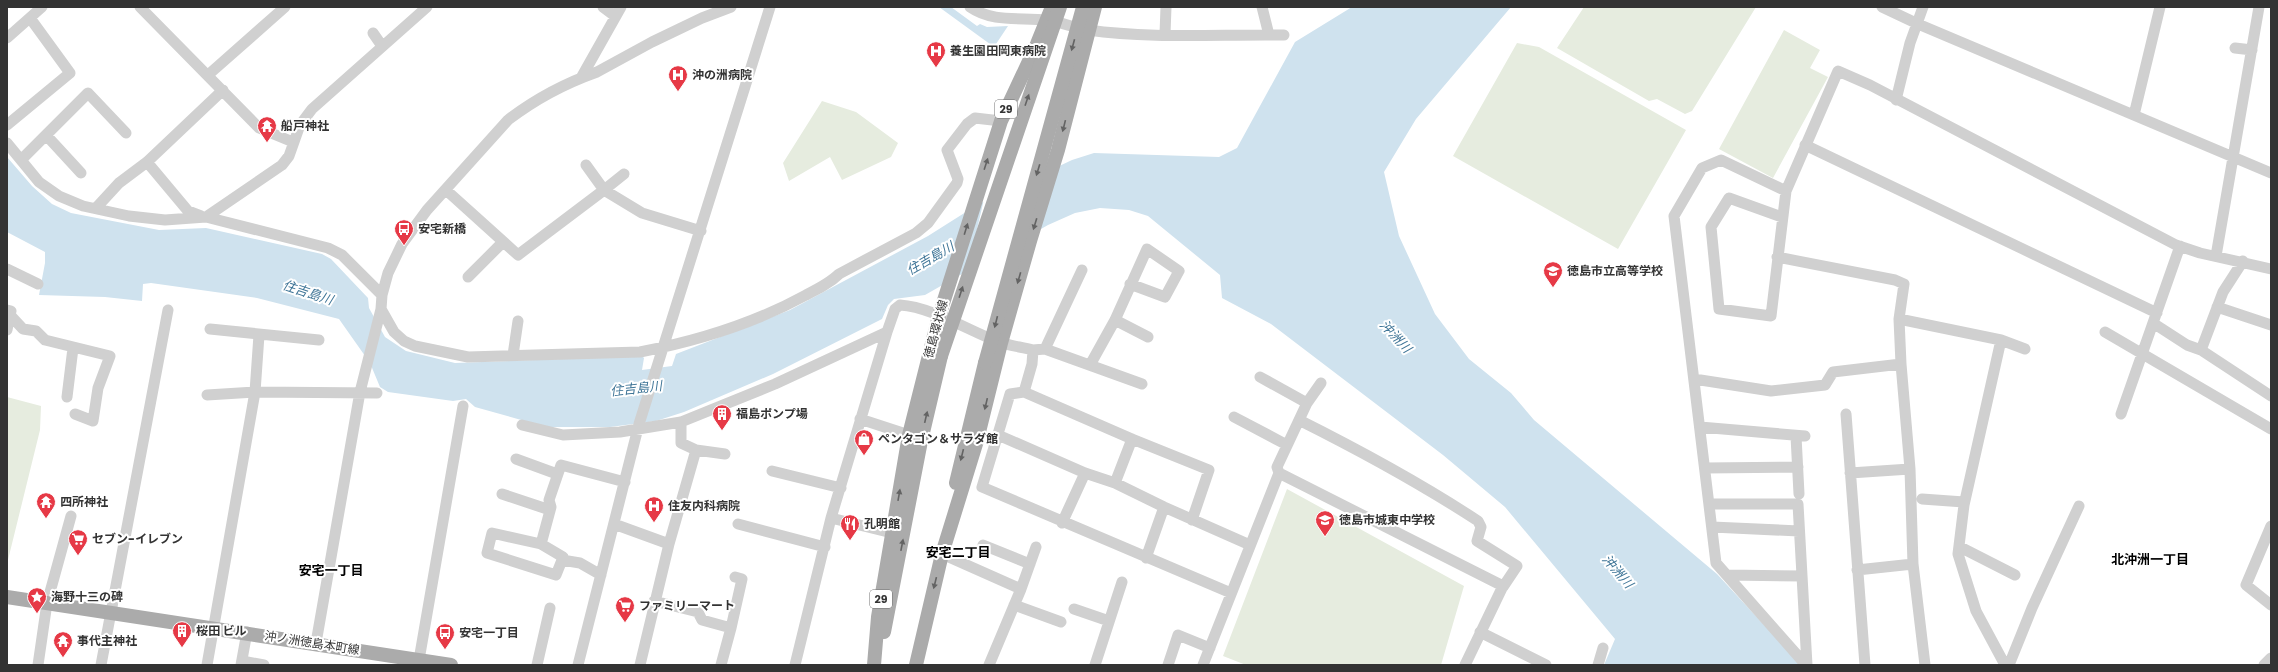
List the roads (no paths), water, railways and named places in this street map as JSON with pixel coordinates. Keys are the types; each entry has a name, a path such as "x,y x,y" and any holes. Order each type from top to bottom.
{"main road":[{"name":"徳島環状線","path":"875,665 878,617 909,434 939,316 974,201 1001,121 1052,7"},
{"name":"29","path":"875,665 889,610 921,441 941,356 1060,7"},
{"path":"916,665 942,554 961,458 985,363 1083,7"},
{"path":"942,554 976,444 1001,343 1055,160 1095,7"},
{"name":"沖ノ洲徳島本町線","path":"7,597 246,632 451,665"}],"street":[{"path":"140,7 259,128 293,142"},
{"path":"208,75 286,7"},
{"path":"7,143 39,182 59,196 83,206 129,216 165,220 204,217 282,164 289,156 300,125 312,108 427,7"},
{"path":"581,78 618,12 603,7"},
{"path":"316,643 360,392 380,314 382,295 388,273 402,244 446,190 508,120 520,111 581,78 597,72 702,18 731,7"},
{"path":"578,665 639,427 770,7"},
{"path":"970,7 980,14 994,18 1047,20 1088,30 1165,34 1284,35"},
{"path":"1165,34 1166,7"},
{"path":"1262,7 1269,35"},
{"path":"1882,7 1918,24 2271,173"},
{"path":"1896,100 1910,43 1923,7"},
{"path":"2134,115 2160,7"},
{"path":"2216,256 2233,157 2253,71 2252,50 2259,7"},
{"path":"7,38 33,12 70,73 7,125"},
{"path":"373,33 382,46"},
{"path":"2235,48 2252,50"},
{"path":"1782,217 1729,198 1711,227 1719,309 1771,316 1786,191 1838,71 2180,246 2271,269"},
{"path":"96,208 119,183 147,162 223,90"},
{"path":"21,160 88,93 126,133"},
{"path":"380,314 394,332 404,341 416,346 468,357 640,352 664,347 734,327 786,306 832,281 839,274 916,233 928,223 957,182 958,179 947,150 966,124 979,117 1001,121"},
{"path":"46,135 81,173"},
{"path":"1805,145 2155,318 2187,345 2201,350 2271,395"},
{"path":"1786,191 1721,160 1702,168 1674,216 1716,563 1807,665"},
{"path":"147,162 188,210 204,217 328,248 342,255 382,295"},
{"path":"586,165 604,190 642,213 701,231"},
{"path":"446,190 518,255 624,174"},
{"path":"468,277 503,242"},
{"path":"2121,414 2180,246"},
{"path":"1090,365 1115,320 1130,284 1147,248 1179,271 1165,297 1130,284"},
{"path":"1777,257 1904,284 1899,319 1901,364 1910,469 1913,564 1925,665"},
{"path":"2201,350 2223,292 2242,261"},
{"path":"7,269 38,284"},
{"path":"1045,349 1082,270"},
{"path":"795,665 831,518 887,332 895,310 900,305 909,306 939,316 1001,343 1033,350 1045,349 1142,384"},
{"path":"2217,307 2271,325"},
{"path":"101,665 168,310"},
{"path":"7,330 8,312"},
{"path":"8,312 23,329 36,331 45,340 110,356 98,388 92,421 75,414"},
{"path":"1899,319 2001,340 2025,349"},
{"path":"1115,320 1148,336"},
{"path":"513,355 518,321"},
{"path":"210,329 319,340"},
{"path":"522,425 563,435 620,432 639,427 681,422 775,384 887,332"},
{"path":"2105,332 2142,354 2177,372 2271,429"},
{"path":"208,665 255,392 259,335"},
{"path":"2001,340 1964,502 1960,548 1958,554 1976,611 2005,665"},
{"path":"67,396 73,348"},
{"path":"1024,392 1032,364 1033,350"},
{"path":"1694,379 1771,391 1825,385 1833,372 1901,364"},
{"path":"1260,377 1307,403"},
{"path":"1203,665 1279,473 1277,466 1307,403 1321,384"},
{"path":"207,395 255,392 377,393"},
{"path":"1192,520 1209,470 1132,440 1024,392 1010,394 982,487 1231,593"},
{"path":"419,660 464,406"},
{"path":"1846,414 1865,665"},
{"path":"1234,417 1287,445"},
{"path":"860,419 909,434"},
{"path":"1299,420 1376,458 1423,485 1478,521 1481,527 1477,541 1517,566 1503,587 1465,665"},
{"path":"681,422 681,443 696,450 724,454"},
{"path":"1700,427 1800,436 1798,467 1799,494"},
{"path":"998,436 1085,473 1115,483 1192,520 1250,545"},
{"path":"1115,483 1132,440"},
{"path":"640,665 654,601 696,450"},
{"path":"516,459 558,474"},
{"path":"541,544 550,510 548,500 561,465 625,482"},
{"path":"1705,468 1798,467"},
{"path":"1850,473 1910,469"},
{"path":"772,471 841,488"},
{"path":"1062,522 1085,473"},
{"path":"1279,473 1503,587"},
{"path":"502,494 550,510"},
{"path":"1922,499 1964,502"},
{"path":"1709,504 1798,504 1807,665"},
{"path":"2009,665 2032,608 2079,506"},
{"path":"1146,558 1164,507"},
{"path":"38,665 47,603 71,516"},
{"path":"831,518 892,533"},
{"path":"614,524 669,544"},
{"path":"738,524 825,547"},
{"path":"2271,526 2246,585 2271,605"},
{"path":"1712,527 1799,531"},
{"path":"492,533 541,544 563,557 562,560 556,575 487,553 492,533"},
{"path":"983,545 1030,564"},
{"path":"989,665 1021,589 1036,547"},
{"path":"1960,548 2015,574"},
{"path":"942,554 1021,589"},
{"path":"562,560 580,563 601,575"},
{"path":"1857,570 1913,564"},
{"path":"1727,575 1802,576"},
{"path":"721,665 742,578 735,577"},
{"path":"1095,665 1122,582"},
{"path":"654,601 698,612 702,620 731,628"},
{"path":"1014,605 1060,622"},
{"path":"537,665 550,608"},
{"path":"1074,609 1110,621"},
{"path":"246,632 241,663 264,665"},
{"path":"1480,632 1546,665"},
{"path":"1168,665 1178,635 1210,648"},
{"path":"1598,665 1603,648"},
{"path":"2264,665 2271,658"}],"water":[{"path":"939,7 951,7 977,26 980,24 987,27 1008,26 994,47"},
{"path":"1352,7 1511,7 1416,119 1384,172 1399,236 1435,314 1469,359 1511,393 1534,420 1717,574 1801,665 1604,665 1615,639 1505,507 1443,455 1271,324 1222,298 1220,275 1148,216 1129,210 1100,208 1075,213 1048,225 925,295 894,299 888,305 882,319 773,374 684,412 656,421 610,427 546,427 475,407 466,399 453,401 388,392 380,387 370,363 339,319 257,298 151,283 143,284 142,301 105,297 39,295 45,263 45,252 7,232 7,157 32,186 52,204 71,213 159,230 206,228 322,254 331,259 368,298 369,308 385,337 406,351 455,363 642,356 644,358 642,370 672,366 676,354 790,310 928,236 977,205 1072,160 1094,153 1219,157 1237,148 1295,42"}],"place":[{"name":"養生園田岡東病院","path":"936,68"},
{"name":"沖の洲病院","path":"678,92"},
{"name":"船戸神社","path":"267,143"},
{"name":"安宅新橋","path":"404,246"},
{"name":"徳島市立高等学校","path":"1553,288"},
{"name":"福島ポンプ場","path":"722,431"},
{"name":"ペンタゴン＆サラダ館","path":"864,456"},
{"name":"四所神社","path":"46,519"},
{"name":"住友内科病院","path":"654,523"},
{"name":"徳島市城東中学校","path":"1325,537"},
{"name":"孔明館","path":"850,541"},
{"name":"セブン-イレブン","path":"78,556"},
{"name":"海野十三の碑","path":"37,614"},
{"name":"ファミリーマート","path":"625,623"},
{"name":"桜田 ビル","path":"182,648"},
{"name":"安宅一丁目","path":"445,650"},
{"name":"事代主神社","path":"63,658"}],"district":[{"name":"安宅二丁目","path":"958,552"},
{"name":"北沖洲一丁目","path":"2150,559"},
{"name":"安宅一丁目","path":"331,570"}],"water label":[{"name":"住吉島川","path":"930,258"},
{"name":"住吉島川","path":"308,292"},
{"name":"沖洲川","path":"1396,336"},
{"name":"住吉島川","path":"636,388"},
{"name":"沖洲川","path":"1618,571"}]}
